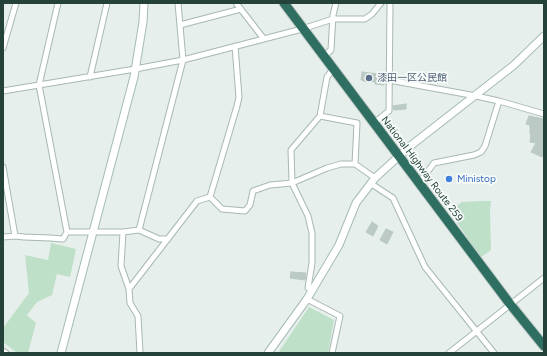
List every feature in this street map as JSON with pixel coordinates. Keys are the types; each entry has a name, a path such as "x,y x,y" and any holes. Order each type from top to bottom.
{"highway":[{"name":"National Highway Route 259","path":"284,3 332,69 510,304 544,346"}],"street":[{"path":"3,48 16,3"},
{"path":"3,237 15,236 24,238 63,239 67,232 39,85 58,3"},
{"path":"90,77 107,3"},
{"path":"61,353 135,69 143,22 144,3"},
{"path":"139,230 183,60 178,3"},
{"path":"236,3 264,39"},
{"path":"323,57 331,50 336,3"},
{"path":"3,91 183,60 333,20 365,19 372,14 381,3"},
{"path":"374,123 389,111 390,3"},
{"path":"180,25 241,9"},
{"path":"268,353 307,299 339,245 356,203 373,181 398,156 514,65 544,36"},
{"path":"210,197 237,106 238,97 235,46"},
{"path":"312,290 308,288 312,264 312,233 308,216 292,183 291,150 320,116 327,77 332,69"},
{"path":"389,80 499,101 544,114"},
{"path":"419,183 434,163 474,155 481,152 485,146 499,101"},
{"path":"320,116 357,123 355,164"},
{"path":"210,197 222,209 245,211 250,205 253,191 270,185 292,183 327,168 342,164 355,164 394,198 425,267 494,353"},
{"path":"3,167 15,236"},
{"path":"129,289 197,201 210,197"},
{"path":"67,232 92,233 139,230 159,239 168,239"},
{"path":"123,232 121,266 129,289 130,303 138,316 140,353"},
{"path":"449,353 544,278"},
{"path":"307,299 340,316 332,353"}],"green space":[{"path":"491,201 491,250 480,258 450,211 462,202"},
{"path":"51,243 76,249 70,277 57,274 52,295 37,302 27,315 36,323 28,353 17,353 3,342 3,328 29,293 25,255 48,260"},
{"path":"309,307 334,320 328,353 278,353"}],"building":[{"name":"漆田一区公民館","path":"362,72 381,75 380,76 384,77 384,85 361,80"},
{"path":"406,104 406,109 394,110 393,106"},
{"path":"529,116 544,119 544,151 542,157 531,152 536,143 530,142 530,125 526,124"},
{"path":"372,222 378,226 373,236 366,232"},
{"path":"386,229 393,232 387,244 380,240"},
{"path":"291,272 306,273 305,280 290,278"}],"place":[{"name":"漆田一区公民館","path":"369,78"},
{"name":"Ministop","path":"449,179"}]}
